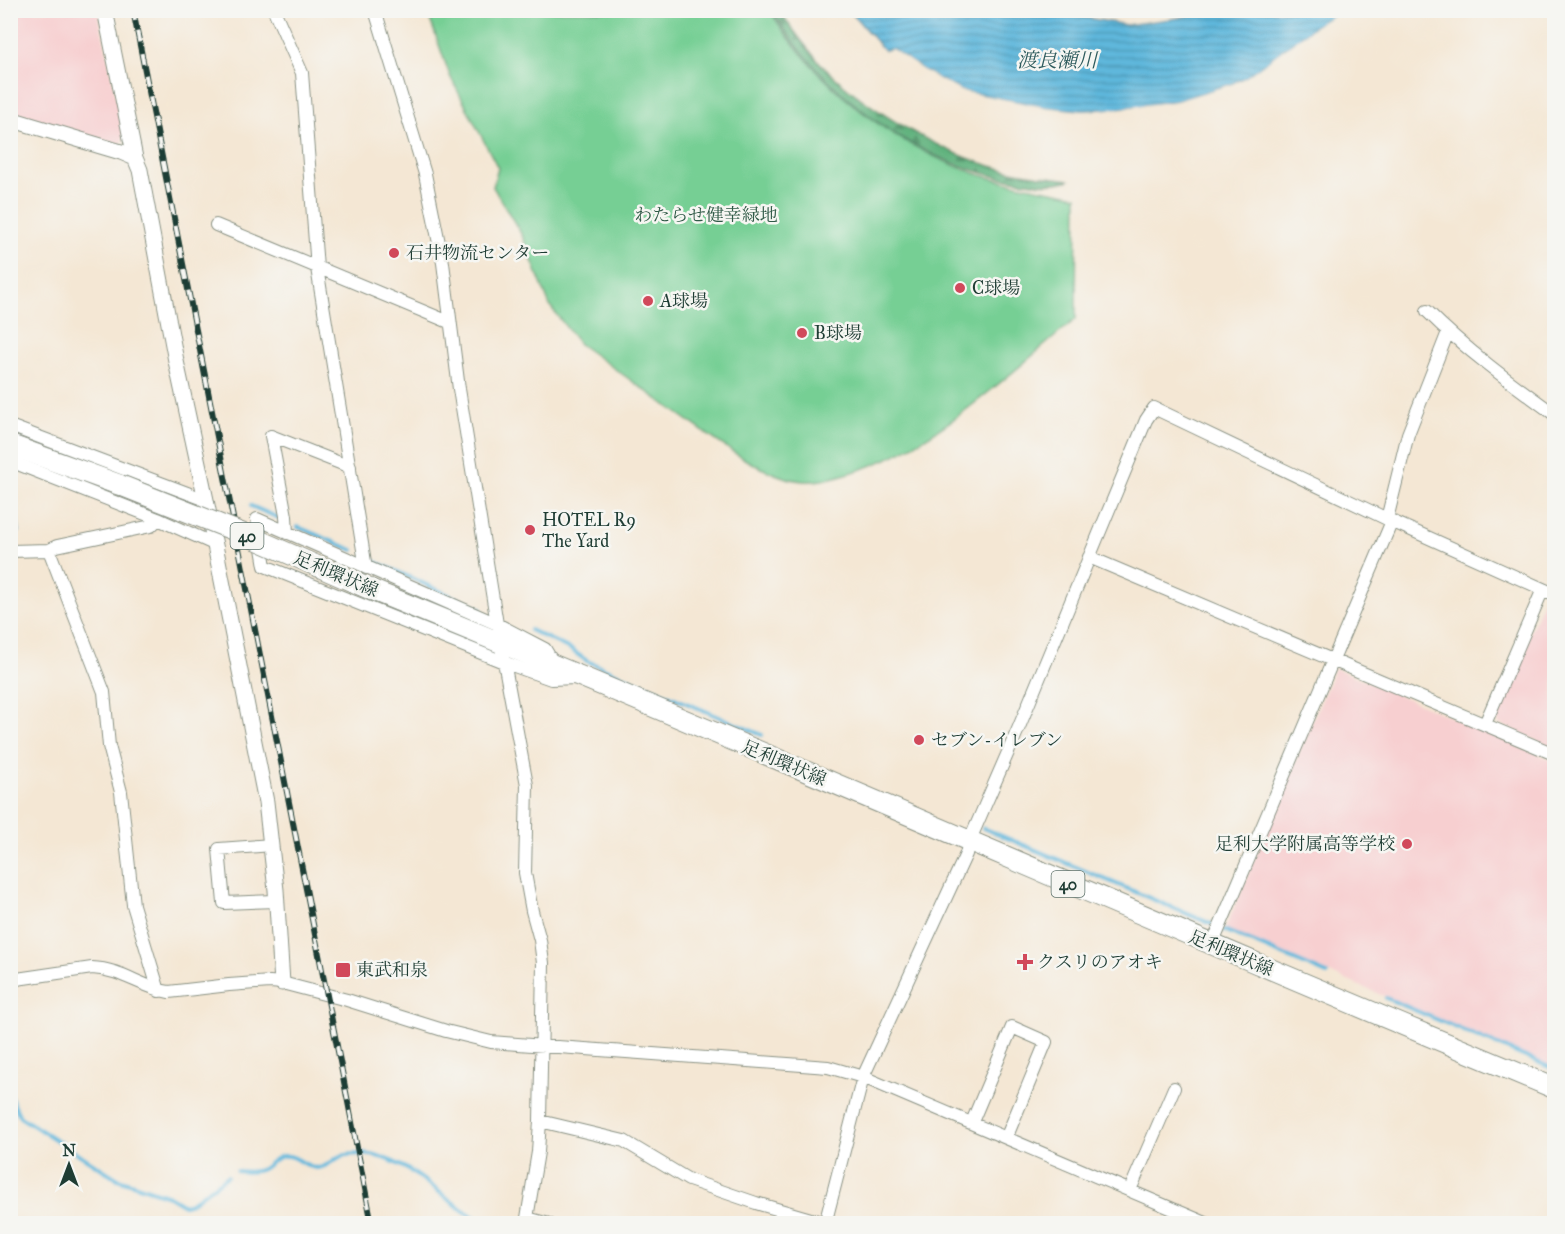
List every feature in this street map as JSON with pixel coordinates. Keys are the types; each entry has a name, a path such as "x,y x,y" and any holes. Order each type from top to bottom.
{"main road":[{"name":"足利環状線","path":"10,445 120,485 251,537 372,590 499,633 583,678 1554,1088"}],"street":[{"path":"105,10 135,158 140,170 176,361 266,802 272,845 282,983"},
{"path":"274,10 302,73 317,268 366,568"},
{"path":"375,10 425,174 443,263 449,322 499,633 527,785 524,865 543,963 543,1047 538,1152 526,1221 549,1224"},
{"path":"10,119 135,158"},
{"path":"216,225 449,322"},
{"path":"1427,311 1486,364 1554,414"},
{"path":"1212,945 1389,520 1408,435 1448,332"},
{"path":"540,1121 624,1141 689,1180 756,1203 826,1223 863,1077 966,854 969,842 1146,420 1154,408 1389,520 1549,591 1485,724"},
{"path":"10,426 206,500"},
{"path":"287,533 271,436 350,466"},
{"path":"10,461 158,519 214,544"},
{"path":"10,550 50,550 57,546 151,526 158,519"},
{"path":"499,633 366,568 257,519 265,566 550,679 583,678"},
{"path":"50,550 104,692 109,746 121,792 133,905 159,991"},
{"path":"1089,557 1554,754"},
{"path":"272,845 219,849 224,903 276,901"},
{"path":"10,980 104,968 120,972 159,991 169,992 254,983 282,983 491,1042 828,1067 863,1077 1007,1136 1208,1224"},
{"path":"972,1122 1012,1028 1021,1031 1046,1042 1007,1136"},
{"path":"1130,1190 1174,1088"}],"shaded area":[{"path":"13,11 98,11 124,136 121,144 11,111 10,19"},
{"path":"1545,596 1554,600 1554,748 1499,724 1496,715"},
{"name":"足利大学附属高等学校","path":"1335,668 1554,761 1554,1068 1225,929"}],"green space":[{"name":"わたらせ健幸緑地","path":"427,11 770,11 810,64 833,87 858,109 913,146 943,161 986,177 1077,196 1076,319 965,411 904,451 872,466 821,480 803,481 787,478 753,464 579,344 550,306 522,235 493,187 498,168 450,76"},
{"path":"772,11 780,11 822,65 840,81 860,98 906,128 955,153 979,162 1010,171 1070,180 1045,183 1002,178 967,168 901,137 871,117 843,94 793,41"}],"water":[{"name":"渡良瀬川","path":"850,11 1068,11 1082,17 1126,25 1211,11 1343,11 1318,24 1246,77 1232,84 1176,101 1083,111 1045,107 961,91 926,72 892,49 884,51"}],"pier":[{"path":"1346,10 1345,13 1319,27 1248,80 1233,87 1176,104 1083,114 1044,110 960,93 924,75 892,53 882,54 847,11 884,51 892,49 926,72 961,91 1045,107 1083,111 1176,101 1232,84 1246,77 1318,24"}],"waterway":[{"path":"10,477 18,530 10,540"},
{"path":"251,506 281,519"},
{"path":"298,527 353,550"},
{"path":"369,559 480,609"},
{"path":"530,630 570,649 587,661 762,735"},
{"path":"983,828 1214,925"},
{"path":"1224,930 1327,974"},
{"path":"1386,998 1554,1069"},
{"path":"10,1096 20,1117 118,1179 169,1196 184,1205 191,1203 227,1176"},
{"path":"237,1171 258,1171 283,1156 292,1157 317,1168 324,1167 339,1157 347,1155 364,1154 382,1157 413,1173 457,1206 487,1224"}],"railway":[{"path":"133,10 372,1224"}],"place":[{"name":"石井物流センター","path":"394,253"},
{"name":"C球場","path":"960,288"},
{"name":"A球場","path":"648,301"},
{"name":"B球場","path":"802,333"},
{"name":"HOTEL R9 The Yard","path":"530,530"},
{"name":"セブン-イレブン","path":"919,740"},
{"name":"足利大学附属高等学校","path":"1407,844"},
{"name":"クスリのアオキ","path":"1025,962"},
{"name":"東武和泉","path":"343,970"}]}
